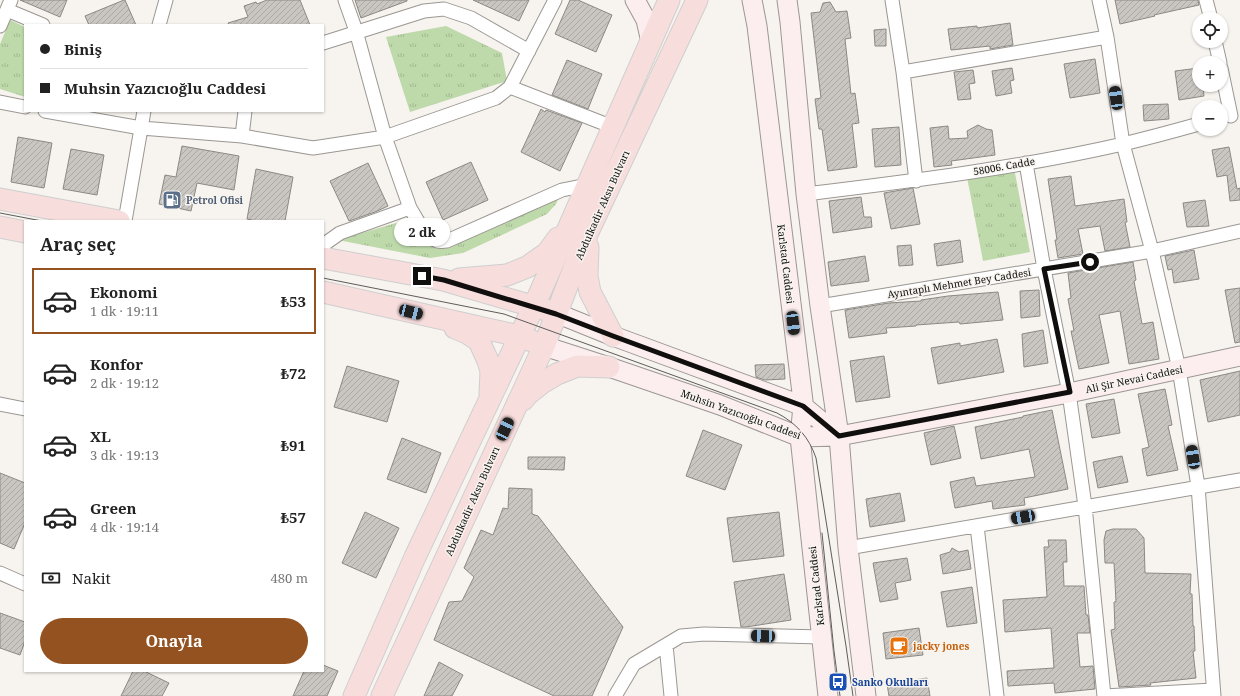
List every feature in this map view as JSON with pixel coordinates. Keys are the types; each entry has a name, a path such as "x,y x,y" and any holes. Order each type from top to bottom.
{"main road":[{"name":"Abdulkadir Aksu Bulvarı","path":"382,696 544,346 556,314 580,225 587,185 669,0"},
{"name":"Abdulkadir Aksu Bulvarı","path":"354,696 415,557 519,336 534,306 580,225 698,0"},
{"path":"0,199 114,220"},
{"path":"444,280 506,275 527,267 547,254 580,225"},
{"path":"580,225 590,292 613,336"},
{"path":"324,258 444,280 534,306 556,314"},
{"name":"Muhsin Yazıcıoğlu Caddesi","path":"324,292 519,336 544,346"},
{"path":"425,316 467,332 479,341 491,371 489,400"},
{"path":"511,415 528,394 557,374 577,366 609,366"}],"street":[{"path":"159,24 166,0"},
{"path":"345,0 356,31 385,137 410,208 430,237 438,242 447,241 562,190 587,185"},
{"path":"60,112 141,128 242,136 313,148 385,137 496,98 510,87 555,0"},
{"path":"635,0 646,20 651,42"},
{"name":"Karlstad Caddesi","path":"752,0 758,34 803,406 800,437 828,696"},
{"path":"787,0 806,194 820,306 839,436 848,548 866,696"},
{"path":"892,0 903,72 916,181"},
{"path":"1026,163 1044,269 1070,392 1085,506 1104,696 1213,693 1198,486 1179,369 1152,251 1123,144 1107,37 1099,0"},
{"path":"1206,0 1209,12"},
{"path":"0,26 9,5 41,24"},
{"path":"324,43 356,31 424,11 444,9 471,18 529,52"},
{"path":"903,72 1107,37"},
{"path":"510,87 613,127"},
{"path":"1226,92 1231,116"},
{"path":"0,102 24,107"},
{"path":"125,220 144,112"},
{"path":"242,136 245,112"},
{"name":"58006. Cadde","path":"806,194 916,181 1026,163 1123,144 1192,126"},
{"path":"324,244 340,233 410,208"},
{"name":"Ayıntaplı Mehmet Bey Caddesi","path":"820,306 1152,251 1240,231"},
{"path":"556,314 803,406 839,436"},
{"name":"Muhsin Yazıcıoğlu Caddesi","path":"544,346 609,366 720,405 800,437 839,436"},
{"name":"Ali Şir Nevai Caddesi","path":"839,436 1070,392 1240,356"},
{"path":"0,404 24,409"},
{"path":"848,548 1198,486 1240,480"},
{"path":"977,526 997,696"},
{"path":"0,573 24,584"},
{"path":"616,696 634,664 681,636 704,634 822,637"},
{"path":"666,645 672,696"}],"green space":[{"path":"10,20 24,27 24,97 0,89 0,44"},
{"path":"446,26 502,53 507,81 410,112 386,37"},
{"path":"1014,168 1030,252 983,261 967,177"},
{"path":"561,193 556,204 547,214 463,253 430,258 338,240 396,223 432,244"}],"building":[{"path":"20,0 67,0 60,17"},
{"path":"125,0 136,24 89,24 85,16"},
{"path":"267,0 300,0 310,24 228,24 248,17 244,6 256,2 257,4"},
{"path":"355,0 407,0 407,1 361,18"},
{"path":"473,0 529,0 519,21"},
{"path":"570,0 578,0 612,15 596,52 555,34"},
{"path":"1115,0 1198,0 1199,5 1120,24"},
{"path":"830,2 836,12 847,11 851,38 845,39 851,94 855,93 859,123 852,124 857,167 828,171 822,129 819,129 815,99 821,98 811,13 820,12 823,3"},
{"path":"1010,23 1013,45 990,49 990,46 951,50 948,29 977,26 977,28"},
{"path":"886,29 886,46 875,46 874,30"},
{"path":"1095,59 1100,93 1070,98 1064,64"},
{"path":"567,60 602,74 588,109 552,95"},
{"path":"1012,68 1014,80 1010,81 1012,93 996,96 992,71"},
{"path":"1192,69 1192,92 1204,92 1204,96 1179,100 1175,71"},
{"path":"973,70 975,83 969,84 971,99 958,100 954,72"},
{"path":"1168,104 1169,119 1144,121 1143,105"},
{"path":"541,109 545,112 546,110 582,123 560,171 521,152"},
{"path":"978,125 992,130 995,155 951,161 952,165 934,167 930,128 948,126 949,139 968,138 967,131"},
{"path":"899,127 901,165 875,167 872,129"},
{"path":"18,137 52,143 44,188 11,182"},
{"path":"182,146 239,156 234,190 197,183 191,211 159,204 165,175 176,177"},
{"path":"1229,147 1237,189 1240,188 1240,200 1230,201 1227,175 1217,177 1212,150"},
{"path":"71,149 104,155 97,195 63,189"},
{"path":"471,162 488,200 443,220 426,182"},
{"path":"368,163 388,206 349,221 330,181"},
{"path":"256,169 293,177 285,220 247,219"},
{"path":"1071,176 1075,206 1124,199 1127,222 1125,222 1130,247 1105,251 1100,226 1078,229 1083,254 1058,258 1055,240 1057,240 1048,179"},
{"path":"913,188 920,224 891,229 884,193"},
{"path":"861,197 864,217 871,217 872,227 833,233 829,201"},
{"path":"1205,200 1209,226 1187,227 1183,203"},
{"path":"960,240 963,262 937,266 934,244"},
{"path":"911,245 913,265 899,266 897,246"},
{"path":"1194,250 1199,279 1174,283 1172,269 1168,270 1165,256"},
{"path":"865,256 869,281 831,286 828,262"},
{"path":"1133,262 1136,280 1134,281 1142,324 1153,322 1159,359 1129,364 1120,311 1099,315 1109,363 1079,369 1071,331 1074,331 1068,299 1071,298 1068,273"},
{"path":"1240,288 1240,342 1235,343 1225,290"},
{"path":"1039,290 1040,316 1021,318 1020,291"},
{"path":"998,292 1003,320 886,328 887,333 849,338 845,310 889,303 921,301 948,296"},
{"path":"1043,330 1048,363 1024,367 1022,334"},
{"path":"997,339 1004,372 938,384 931,348 960,343 960,346"},
{"path":"884,356 890,397 856,402 850,361"},
{"path":"784,364 785,379 765,380 756,377 755,365"},
{"path":"347,366 399,381 387,422 334,407"},
{"path":"1240,371 1240,415 1208,422 1200,380"},
{"path":"1165,389 1172,425 1168,426 1178,470 1147,476 1142,449 1149,447 1138,394"},
{"path":"1114,399 1120,433 1092,438 1086,404"},
{"path":"1052,410 1068,489 1024,498 1025,505 993,509 992,501 955,508 950,482 974,477 976,486 1035,477 1029,449 981,459 975,427"},
{"path":"954,426 961,458 931,465 924,433"},
{"path":"703,430 742,445 725,490 686,476"},
{"path":"402,438 441,453 426,493 387,479"},
{"path":"1122,456 1128,482 1098,488 1093,462"},
{"path":"528,457 565,457 564,470 528,469"},
{"path":"0,473 24,483 24,525 14,549 0,543"},
{"path":"509,488 532,489 532,514 538,516 623,627 592,696 554,696 434,640 449,602 462,601 474,577 464,568 481,530 493,535 503,508 508,509"},
{"path":"900,493 905,521 870,527 866,499"},
{"path":"365,512 399,528 376,578 342,563"},
{"path":"779,512 784,556 733,562 727,518"},
{"path":"1113,529 1136,529 1144,538 1145,573 1191,574 1190,594 1192,594 1195,651 1193,651 1196,678 1150,683 1151,685 1119,687 1111,630 1115,629 1114,602 1116,602 1114,563 1105,563 1104,540 1106,531"},
{"path":"1048,540 1066,540 1067,562 1063,562 1064,586 1084,586 1086,615 1088,615 1090,633 1077,633 1080,667 1093,666 1095,689 1055,693 1054,683 1008,686 1007,671 1054,668 1051,628 1005,632 1003,600 1047,597 1044,547 1049,547"},
{"path":"952,548 959,552 968,550 971,569 943,574 940,555 950,552"},
{"path":"907,558 911,580 895,583 898,599 880,602 873,563"},
{"path":"784,574 791,620 741,627 734,582"},
{"path":"972,587 977,623 947,627 941,592"},
{"path":"0,613 24,622 24,644 20,655 0,648"},
{"path":"919,628 923,655 886,659 883,633"},
{"path":"439,662 463,675 452,696 424,696"},
{"path":"324,665 338,671 327,696 293,696 304,672 324,672"},
{"path":"133,672 146,672 169,683 162,696 121,696"},
{"path":"927,678 930,696 889,696 887,684"}],"tram line":[{"path":"0,213 37,220"},
{"path":"324,278 504,314 777,413 790,421 806,437 816,458 853,696"},
{"path":"822,533 840,696"}],"place":[{"name":"Petrol Ofisi","path":"172,200"},
{"name":"jacky jones","path":"899,646"},
{"name":"Sanko Okulları","path":"838,682"}],"route":[{"path":"422,276 444,280 534,306 803,406 839,436 1070,392 1044,269 1090,262"}]}
